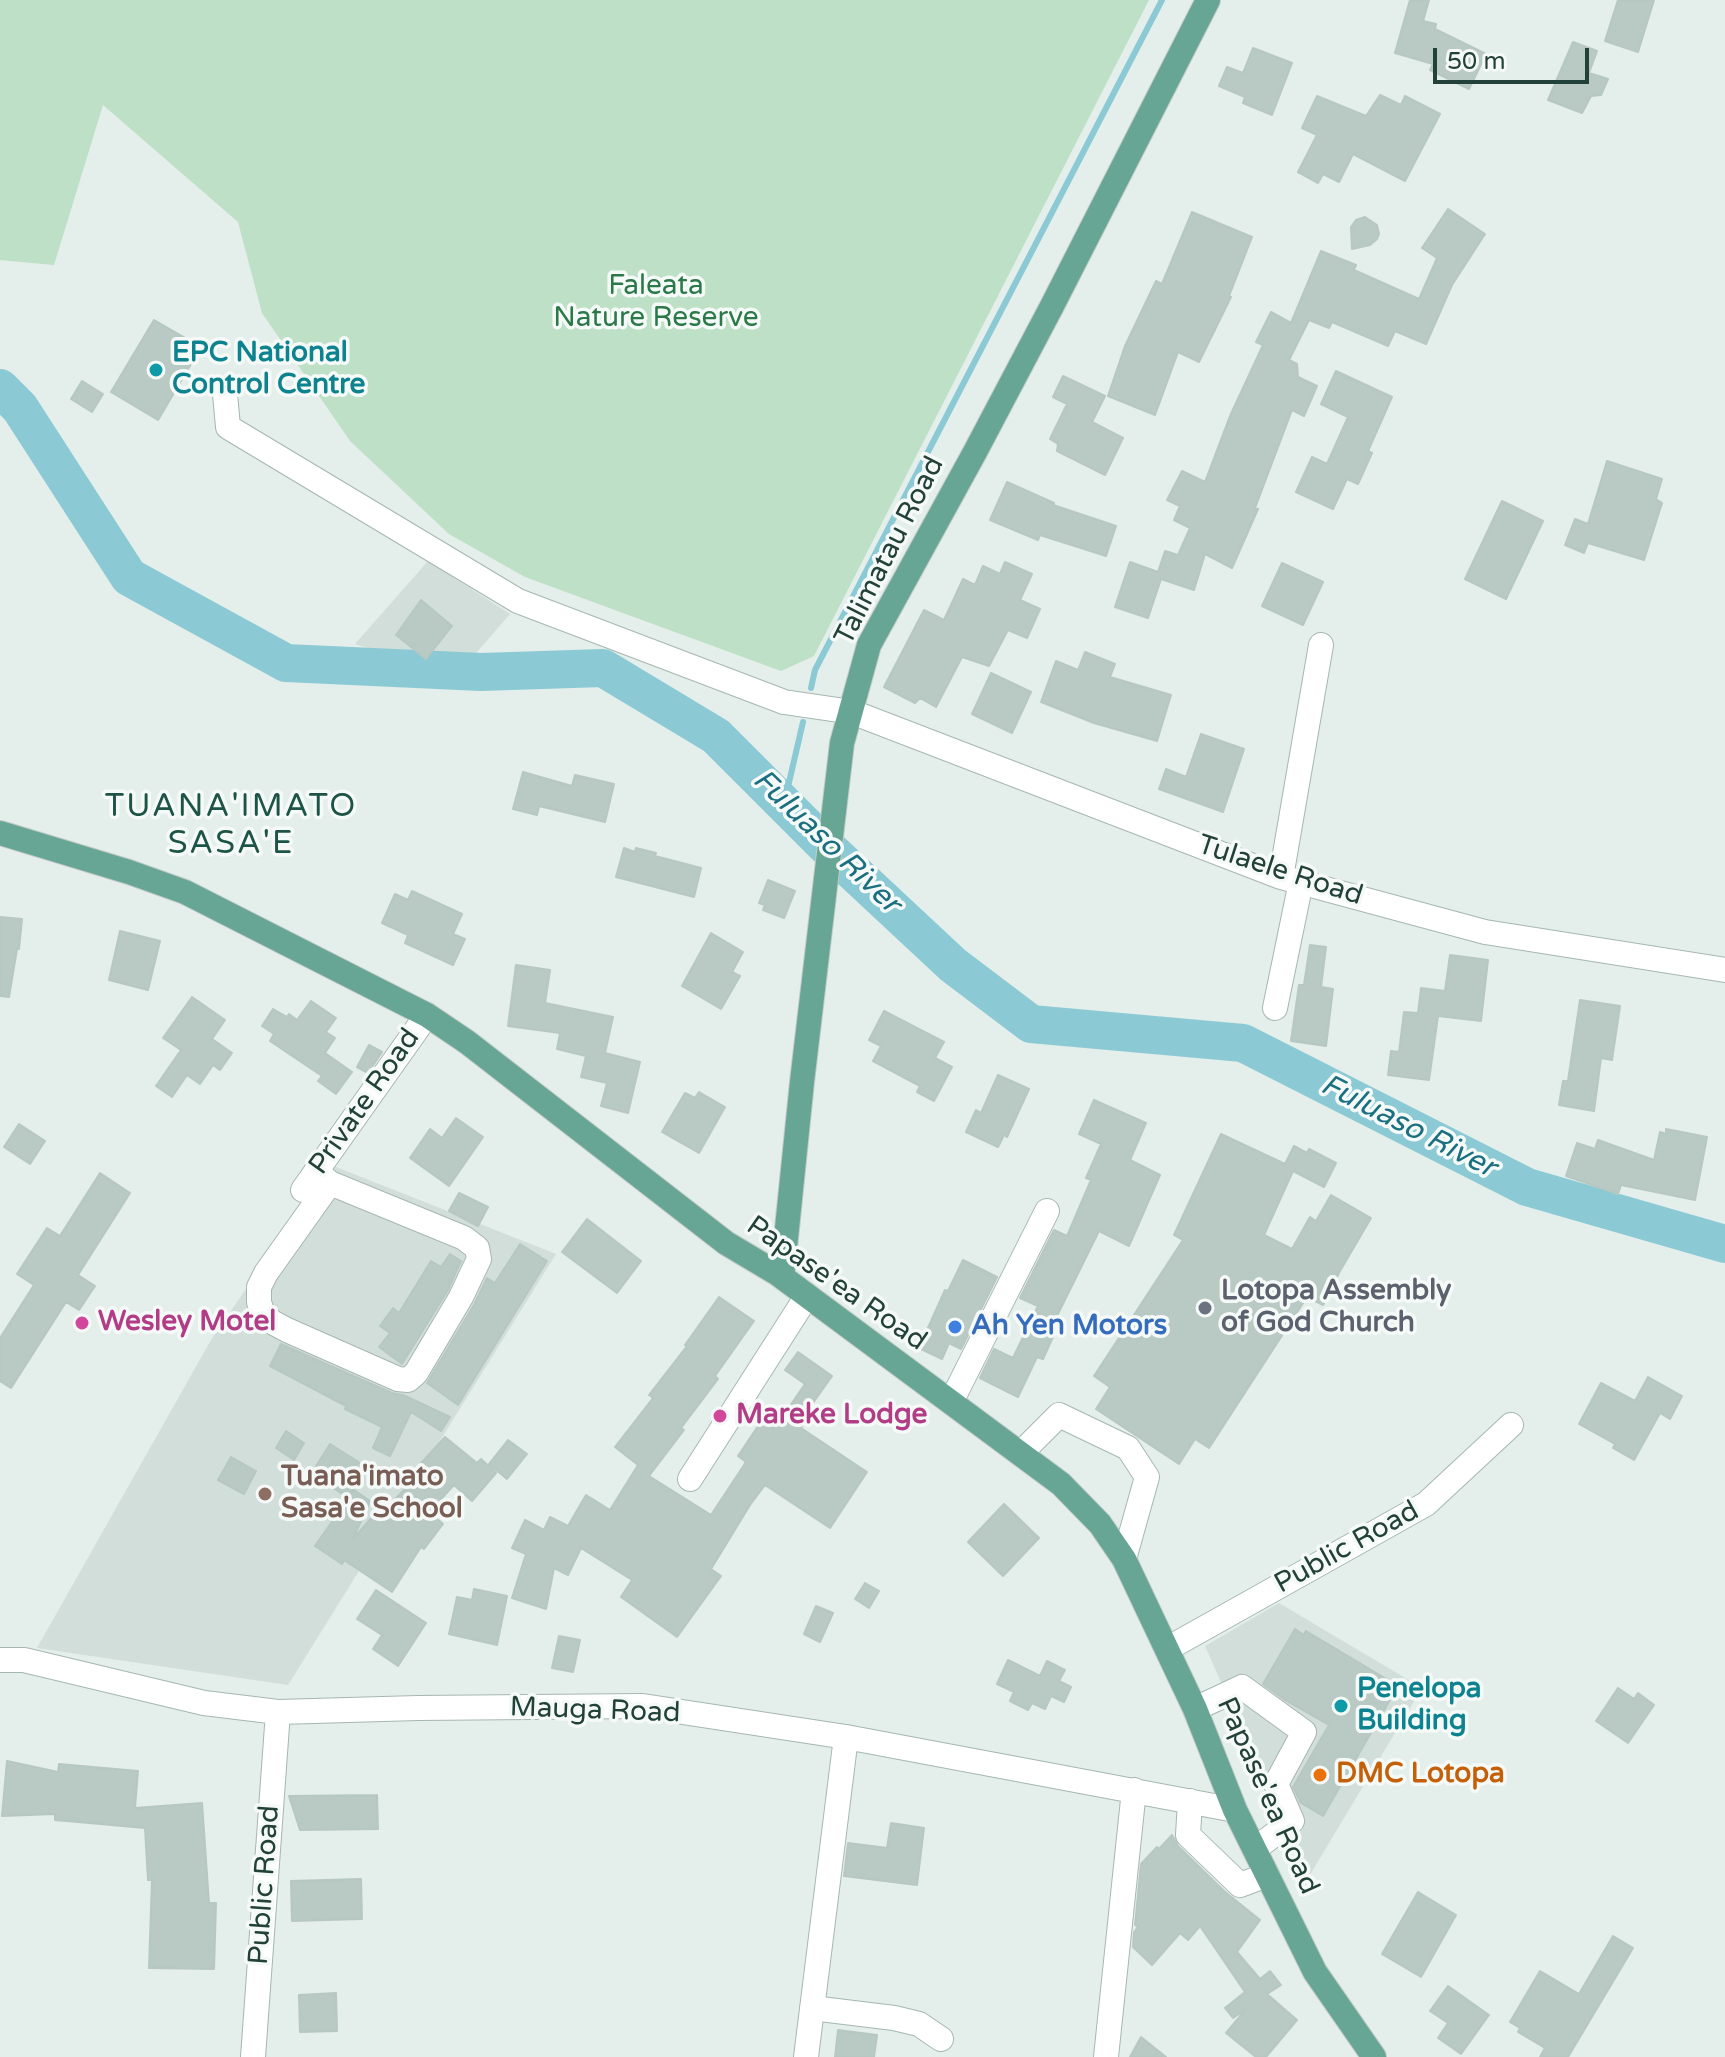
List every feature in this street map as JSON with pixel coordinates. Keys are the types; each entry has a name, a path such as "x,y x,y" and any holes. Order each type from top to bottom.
{"main road":[{"name":"Talimatau Road","path":"782,1277 842,743 869,645 1052,306 1208,0"},
{"name":"Papase'ea Road","path":"0,833 185,892 427,1015 467,1042 726,1243 782,1277 1061,1484 1100,1524 1124,1559 1195,1709 1235,1810 1315,1972 1374,2057"}],"street":[{"name":"Tulaele Road","path":"225,394 228,427 518,601 784,702 852,712 1291,879 1485,932 1725,970"},
{"path":"1275,1008 1321,645"},
{"name":"Private Road","path":"316,1181 464,1238 477,1248 479,1259 461,1297 416,1373 408,1380 398,1379 272,1322 262,1312 259,1287 316,1181 427,1015"},
{"path":"951,1402 1047,1211"},
{"path":"690,1479 807,1296"},
{"path":"1021,1453 1059,1415 1128,1448 1147,1477 1124,1559"},
{"name":"Public Road","path":"1167,1649 1426,1504 1511,1425"},
{"name":"Mauga Road","path":"0,1660 24,1660 204,1703 278,1712 643,1706 846,1737 1235,1810"},
{"path":"1195,1709 1242,1687 1304,1732 1276,1784 1292,1821 1255,1849"},
{"name":"Public Road","path":"253,2057 278,1712"},
{"path":"806,2057 846,1737"},
{"path":"1106,2057 1134,1790"},
{"path":"1190,1801 1188,1835 1240,1885 1267,1875"},
{"path":"812,2008 919,2024 941,2039"}],"shaded area":[{"path":"428,561 510,614 464,667 415,663 355,644"},
{"name":"Tuana'imato Sasa'e School","path":"331,1165 556,1254 288,1685 37,1648 211,1340"},
{"path":"1279,1603 1422,1688 1308,1878 1205,1646"}],"green space":[{"name":"Faleata Nature Reserve","path":"0,0 1149,0 814,656 781,671 525,577 449,534 350,441 262,313 238,222 103,105 54,265 0,260"}],"building":[{"path":"1410,0 1429,0 1423,21 1436,24 1435,29 1486,54 1469,89 1430,70 1433,64 1395,53"},
{"path":"1618,0 1654,0 1638,52 1605,41"},
{"path":"1573,42 1597,51 1589,73 1608,79 1601,95 1591,96 1582,113 1548,100"},
{"path":"1253,48 1292,63 1272,115 1243,103 1245,97 1219,86 1227,67 1243,73"},
{"path":"1380,95 1401,105 1405,96 1440,114 1405,181 1353,154 1339,182 1323,174 1318,183 1298,172 1317,135 1302,128 1317,96 1366,116"},
{"path":"1448,209 1485,234 1452,285 1426,344 1395,331 1388,346 1332,322 1329,328 1309,320 1289,360 1297,364 1298,377 1317,386 1304,416 1292,410 1255,508 1258,509 1232,568 1205,554 1194,590 1161,579 1148,618 1115,607 1130,562 1158,572 1165,551 1178,555 1190,528 1174,520 1180,506 1167,500 1182,471 1205,482 1230,416 1263,345 1256,342 1271,312 1291,323 1321,251 1356,265 1354,270 1419,299 1437,258 1422,248"},
{"path":"1192,212 1252,237 1231,297 1199,362 1178,352 1155,415 1108,396 1125,346 1156,281 1162,284"},
{"path":"1365,217 1377,225 1377,239 1370,245 1352,249 1351,227 1356,220"},
{"name":"EPC National Control Centre","path":"154,320 201,347 158,420 111,392"},
{"path":"1336,371 1392,397 1368,451 1372,453 1358,484 1347,479 1333,509 1296,492 1312,457 1327,464 1348,417 1321,404"},
{"path":"1063,376 1105,396 1092,422 1123,438 1105,475 1057,451 1058,444 1050,439 1067,404 1053,397"},
{"path":"82,381 103,394 92,412 71,399"},
{"path":"1607,461 1662,479 1656,499 1662,503 1644,560 1588,543 1584,553 1565,545 1575,519 1588,524"},
{"path":"1007,482 1053,505 1116,526 1106,556 1040,535 1038,540 990,520"},
{"path":"1502,501 1543,521 1506,599 1465,579"},
{"path":"1005,562 1032,574 1020,600 1040,609 1027,638 1008,630 989,666 962,657 936,707 920,698 915,703 884,687 924,610 944,620 963,579 975,585 983,566 1000,574"},
{"path":"1282,563 1323,582 1303,625 1262,606"},
{"path":"421,600 452,626 426,659 396,635"},
{"path":"1085,652 1115,664 1110,677 1171,695 1157,741 1094,723 1041,702 1056,661 1078,670"},
{"path":"991,673 1031,692 1012,733 972,714"},
{"path":"1201,734 1244,749 1223,812 1159,789 1166,769 1186,777"},
{"path":"523,772 572,786 575,775 614,784 605,822 539,806 537,815 513,809"},
{"path":"624,848 656,853 655,856 701,868 694,897 616,877"},
{"path":"768,880 795,891 784,918 763,910 765,905 759,903"},
{"path":"412,891 462,914 453,934 465,939 453,965 405,943 408,935 382,923 395,894 408,900"},
{"path":"0,917 22,919 9,997 0,996"},
{"path":"120,931 160,941 148,990 109,980"},
{"path":"711,933 743,952 732,972 740,976 721,1009 682,986"},
{"path":"1310,945 1326,947 1321,987 1333,989 1326,1046 1291,1041 1299,985 1304,985"},
{"path":"1450,955 1488,960 1481,1021 1438,1016 1429,1080 1388,1075 1391,1051 1399,1052 1404,1012 1418,1013 1421,988 1445,991"},
{"path":"516,965 550,970 545,1003 613,1017 605,1053 640,1062 628,1113 601,1106 607,1083 581,1077 586,1056 557,1049 560,1033 508,1026"},
{"path":"192,997 225,1020 212,1039 232,1053 220,1070 213,1065 200,1084 187,1075 172,1097 156,1086 181,1050 163,1038"},
{"path":"1580,1000 1620,1006 1612,1060 1601,1058 1594,1111 1559,1105 1563,1081 1568,1081"},
{"path":"311,1001 336,1018 326,1032 335,1038 325,1053 352,1072 336,1094 318,1081 322,1076 270,1041 274,1034 262,1026 273,1009 297,1020"},
{"path":"884,1011 944,1042 935,1058 952,1067 934,1101 917,1092 920,1086 873,1061 881,1046 869,1040"},
{"path":"369,1045 382,1052 368,1073 357,1067"},
{"path":"998,1075 1029,1089 1007,1137 1004,1135 998,1147 966,1132 976,1110 981,1113"},
{"path":"699,1092 725,1107 699,1153 662,1132 685,1093 695,1098"},
{"path":"1094,1100 1146,1123 1130,1160 1160,1175 1129,1246 1099,1231 1052,1326 1057,1328 1043,1359 1037,1357 1018,1397 980,1378 994,1349 1013,1358 1038,1306 1020,1298 1054,1230 1067,1236 1091,1180 1086,1178 1101,1144 1079,1134"},
{"path":"456,1118 483,1137 449,1186 410,1158 430,1129 442,1138"},
{"path":"19,1124 45,1141 30,1164 4,1147"},
{"path":"1666,1129 1707,1137 1695,1200 1621,1185 1618,1194 1566,1176 1577,1143 1595,1149 1598,1140 1654,1160 1660,1132 1666,1134"},
{"path":"1221,1134 1285,1164 1294,1146 1307,1153 1309,1149 1336,1163 1324,1187 1293,1171 1264,1235 1292,1249 1310,1217 1316,1221 1331,1195 1371,1218 1323,1305 1307,1297 1209,1448 1195,1439 1179,1464 1096,1409 1110,1387 1094,1376 1183,1240 1174,1235"},
{"path":"100,1173 130,1193 78,1275 95,1286 79,1310 66,1302 11,1388 0,1381 0,1338 34,1285 17,1274 47,1228 60,1236"},
{"path":"459,1193 488,1207 478,1226 449,1211"},
{"path":"587,1219 641,1261 617,1293 562,1252"},
{"path":"520,1244 547,1261 458,1405 427,1383 487,1278 495,1283"},
{"path":"450,1254 461,1261 448,1290 402,1364 379,1347 390,1333 380,1326 393,1308 399,1313 431,1261 441,1267"},
{"name":"Ah Yen Motors","path":"963,1260 997,1277 961,1349 949,1343 942,1359 919,1348 945,1290 948,1291"},
{"path":"719,1297 754,1321 715,1376 718,1379 681,1428 684,1430 649,1476 711,1515 746,1462 738,1456 766,1414 779,1422 805,1384 785,1370 798,1352 832,1376 803,1417 807,1419 801,1428 867,1472 830,1528 765,1485 711,1569 721,1576 677,1637 621,1597 632,1580 581,1548 568,1575 554,1568 546,1609 512,1598 526,1554 512,1548 525,1520 544,1530 550,1517 568,1526 586,1495 610,1510 638,1465 615,1447 653,1398 649,1395 687,1346"},
{"path":"281,1344 450,1417 441,1431 411,1412 390,1456 373,1448 382,1427 270,1366"},
{"path":"1648,1377 1682,1396 1670,1419 1660,1413 1634,1460 1613,1448 1615,1444 1579,1424 1601,1383 1635,1401"},
{"path":"286,1431 304,1443 294,1460 276,1448"},
{"path":"445,1437 477,1463 481,1459 496,1473 472,1501 454,1485 429,1512 443,1524 424,1549 421,1547 392,1592 344,1560 342,1564 315,1546 354,1490 370,1501 353,1539 380,1508 384,1511 417,1476 413,1472"},
{"path":"508,1440 527,1454 507,1479 489,1464"},
{"path":"330,1444 368,1468 348,1498 329,1485 333,1478 316,1466"},
{"path":"231,1457 256,1471 244,1494 218,1480"},
{"path":"1004,1504 1039,1538 1003,1576 968,1542"},
{"path":"865,1583 879,1591 869,1608 855,1599"},
{"path":"474,1589 507,1596 497,1645 449,1634 457,1597 472,1600"},
{"path":"376,1590 426,1623 398,1666 373,1649 382,1635 357,1619"},
{"path":"816,1606 833,1613 820,1642 804,1634"},
{"name":"Penelopa Building","path":"1295,1629 1304,1635 1306,1631 1398,1686 1323,1816 1301,1803 1293,1787 1329,1725 1263,1684"},
{"path":"559,1636 580,1640 573,1672 552,1668"},
{"path":"1008,1660 1040,1676 1047,1661 1065,1670 1059,1681 1071,1687 1064,1702 1051,1696 1045,1709 1032,1703 1028,1710 1010,1701 1014,1692 997,1684"},
{"path":"1618,1688 1634,1699 1638,1693 1654,1705 1628,1743 1596,1721"},
{"path":"7,1761 58,1772 59,1764 138,1771 135,1808 202,1803 209,1903 216,1903 214,1969 149,1968 152,1880 148,1880 145,1828 55,1820 55,1814 2,1816"},
{"path":"377,1795 378,1829 300,1830 289,1796"},
{"path":"891,1823 924,1828 917,1885 844,1876 848,1843 887,1848"},
{"path":"1172,1835 1178,1846 1224,1891 1260,1920 1237,1952 1260,1979 1270,1971 1281,1985 1267,1994 1297,2020 1266,2057 1256,2057 1226,2033 1246,2009 1233,2018 1225,2008 1245,1992 1200,1926 1188,1940 1180,1933 1152,1965 1133,1947 1134,1932 1138,1927 1135,1925 1141,1864"},
{"path":"361,1879 362,1919 292,1921 291,1881"},
{"path":"1418,1892 1456,1915 1421,1977 1382,1954"},
{"path":"1613,1936 1633,1948 1568,2057 1540,2057 1545,2048 1518,2032 1520,2028 1510,2022 1540,1971 1579,1994"},
{"path":"1448,1986 1489,2015 1461,2054 1438,2038 1448,2023 1430,2011"},
{"path":"336,1993 337,2031 300,2032 299,1995"},
{"path":"838,2030 877,2035 874,2057 835,2057"},
{"path":"1141,2037 1166,2057 1130,2057"}],"waterway":[{"path":"811,688 815,670 1162,0"},
{"name":"Fuluaso River","path":"0,388 20,408 129,577 286,663 481,672 603,668 716,736 834,854 953,965 1031,1024 1243,1043 1527,1187 1725,1244"},
{"path":"784,804 803,722"}],"place":[{"name":"EPC National Control Centre","path":"156,370"},
{"name":"Lotopa Assembly of God Church","path":"1205,1308"},
{"name":"Wesley Motel","path":"82,1323"},
{"name":"Ah Yen Motors","path":"955,1327"},
{"name":"Mareke Lodge","path":"720,1416"},
{"name":"Tuana'imato Sasa'e School","path":"265,1494"},
{"name":"Penelopa Building","path":"1341,1706"},
{"name":"DMC Lotopa","path":"1320,1775"}],"district":[{"name":"TUANA'IMATO SASA'E","path":"231,826"}]}
